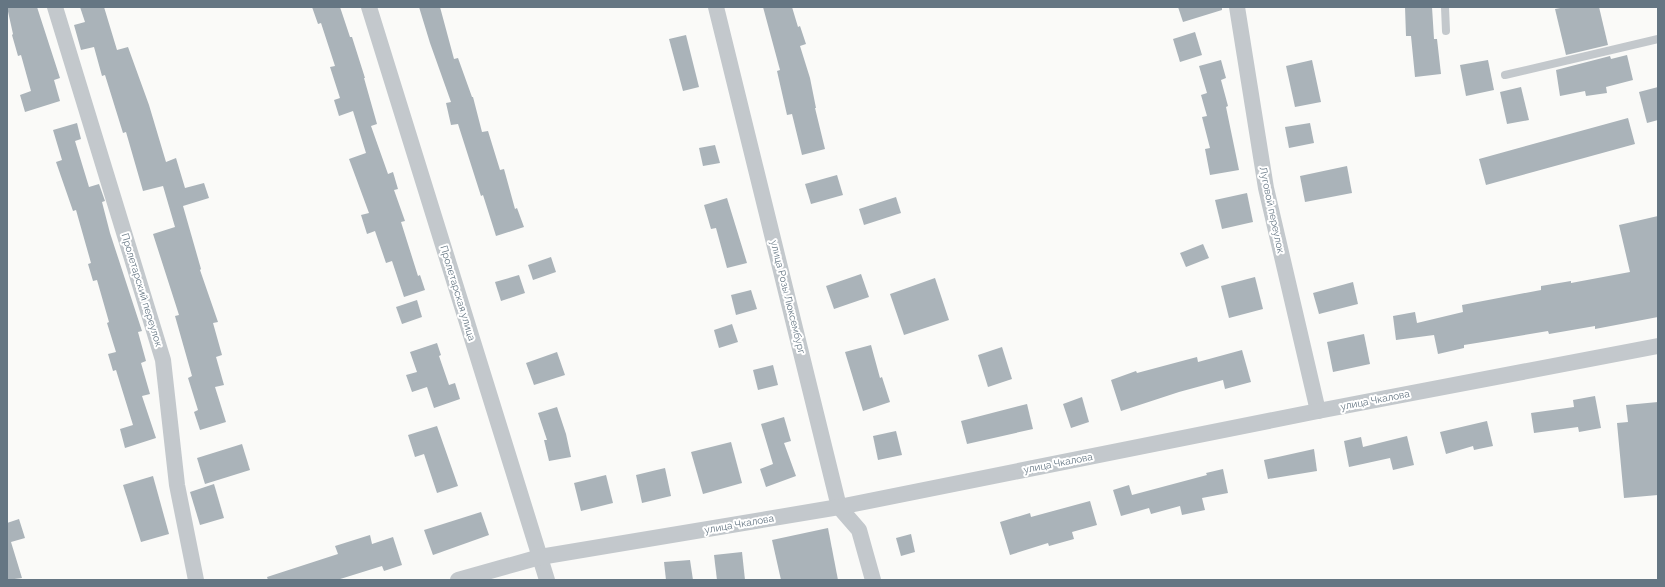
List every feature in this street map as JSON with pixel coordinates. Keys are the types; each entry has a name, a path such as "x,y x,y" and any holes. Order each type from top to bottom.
{"street":[{"name":"Пролетарский переулок","path":"55,7 163,360 177,485 196,580"},
{"name":"Пролетарская улица","path":"370,7 547,580"},
{"name":"улица Розы Люксембург","path":"716,7 840,507 859,530 872,580"},
{"name":"Луговой переулок","path":"1237,7 1266,188 1318,411"},
{"name":"улица Чкалова","path":"458,580 540,557 840,507 1318,411 1658,346"}],"lane":[{"path":"1445,7 1446,31"},
{"path":"1505,75 1658,39"}],"building":[{"path":"7,7 37,7 60,78 54,80 60,101 25,112 20,95 31,91 21,55 18,56 12,35"},
{"path":"80,7 104,7 117,50 128,47 149,105 166,162 176,158 185,188 204,183 209,198 183,206 201,269 200,270 218,322 213,323 222,355 216,357 224,385 215,387 226,422 200,430 194,412 198,410 188,378 192,376 175,316 179,315 153,234 175,227 163,186 143,191 126,132 123,133 105,75 102,76 94,47 81,50 74,25 85,22"},
{"path":"312,7 340,7 350,37 352,37 377,124 371,126 388,174 393,172 398,189 394,190 405,221 401,222 418,276 420,275 425,290 404,297 392,261 386,263 375,231 367,234 361,215 369,213 349,159 366,153 353,111 339,116 334,100 340,98 330,67 335,66 321,23 318,24"},
{"path":"419,7 440,7 454,59 458,58 473,97 482,132 488,131 500,170 504,169 515,209 517,208 524,227 496,236 483,195 481,196 458,124 451,125 446,103 451,102"},
{"path":"763,7 792,7 798,27 800,26 806,44 800,46 810,78 815,108 825,149 802,155 792,114 787,115 777,71 780,70"},
{"path":"1178,7 1222,7 1222,10 1183,22"},
{"path":"1405,7 1432,7 1434,39 1437,39 1441,74 1415,77 1411,36 1406,36"},
{"path":"1566,7 1599,7 1608,45 1566,55 1555,9"},
{"path":"1195,32 1202,55 1180,62 1173,39"},
{"path":"686,35 699,87 683,91 669,39"},
{"path":"1627,55 1633,80 1606,87 1607,93 1586,96 1585,91 1560,96 1556,70 1610,56 1611,59"},
{"path":"1221,60 1226,78 1221,80 1228,106 1226,107 1239,170 1210,175 1205,149 1210,148 1202,117 1207,116 1201,95 1207,93 1199,66"},
{"path":"1312,60 1321,102 1295,107 1286,66"},
{"path":"1488,60 1494,90 1466,96 1460,65"},
{"path":"1521,87 1529,120 1507,124 1500,92"},
{"path":"1658,87 1658,120 1647,123 1639,92"},
{"path":"1628,118 1635,144 1486,185 1479,159"},
{"path":"77,123 81,139 75,141 89,187 99,184 105,201 102,202 110,233 142,331 138,332 146,361 141,363 150,394 142,396 156,438 125,448 120,429 133,425 116,370 113,371 108,354 116,352 107,323 109,322 97,280 93,281 88,264 91,263 76,210 73,211 56,162 62,160 53,130"},
{"path":"1310,123 1314,143 1289,148 1285,127"},
{"path":"715,145 720,163 703,166 699,148"},
{"path":"1347,166 1352,193 1305,202 1300,176"},
{"path":"837,175 843,195 811,204 805,184"},
{"path":"1247,193 1253,222 1222,229 1215,200"},
{"path":"896,197 901,213 864,225 859,209"},
{"path":"727,198 747,263 727,268 716,228 711,229 704,205"},
{"path":"1658,216 1658,317 1595,329 1595,326 1549,334 1548,331 1464,345 1464,348 1438,354 1434,335 1396,340 1393,316 1415,312 1417,323 1463,312 1462,305 1541,290 1541,286 1571,281 1571,283 1630,272 1619,225"},
{"path":"1203,244 1209,258 1186,267 1180,253"},
{"path":"551,257 556,272 533,280 528,265"},
{"path":"861,274 869,297 834,309 826,286"},
{"path":"519,275 525,293 501,301 495,282"},
{"path":"1255,277 1263,309 1229,318 1221,286"},
{"path":"935,278 949,320 904,335 890,294"},
{"path":"1353,282 1358,304 1319,314 1313,293"},
{"path":"751,290 757,309 736,315 731,295"},
{"path":"417,300 422,317 402,324 396,307"},
{"path":"732,324 738,342 719,348 714,330"},
{"path":"1364,334 1370,364 1333,372 1327,342"},
{"path":"437,343 441,355 439,356 449,385 455,383 460,399 434,408 427,387 412,392 406,375 417,372 410,352"},
{"path":"871,345 880,378 882,377 890,402 863,411 845,352"},
{"path":"1002,347 1012,379 988,387 978,355"},
{"path":"1242,350 1251,382 1225,389 1223,380 1179,392 1121,411 1111,380 1136,371 1137,373 1197,357 1198,362"},
{"path":"557,352 565,375 534,385 526,363"},
{"path":"773,365 778,385 758,390 753,370"},
{"path":"1595,396 1601,428 1579,432 1578,427 1534,433 1531,413 1574,407 1573,400"},
{"path":"1082,397 1089,422 1071,428 1063,404"},
{"path":"1658,402 1658,495 1624,498 1617,423 1628,422 1626,405"},
{"path":"1027,404 1033,429 967,444 961,421"},
{"path":"557,407 566,434 571,457 549,461 544,440 547,440 538,413"},
{"path":"784,417 791,441 784,443 796,476 766,487 760,469 773,464 761,424"},
{"path":"1487,421 1493,446 1474,450 1473,446 1446,454 1440,432"},
{"path":"437,426 458,486 437,493 424,454 415,457 408,435"},
{"path":"896,431 902,455 878,460 873,436"},
{"path":"1407,436 1414,465 1393,470 1390,458 1349,467 1344,441 1361,437 1363,447"},
{"path":"731,442 742,483 703,494 691,452"},
{"path":"242,444 250,470 205,484 197,458"},
{"path":"1314,449 1317,471 1268,479 1264,460"},
{"path":"665,468 671,496 642,503 636,475"},
{"path":"1223,469 1228,493 1202,498 1205,510 1182,515 1180,506 1151,514 1149,508 1121,516 1113,490 1129,485 1132,495 1207,475 1206,473"},
{"path":"606,475 613,503 581,511 574,483"},
{"path":"153,476 169,534 141,542 123,485"},
{"path":"214,484 224,518 200,525 190,492"},
{"path":"1090,501 1097,525 1072,532 1074,539 1049,546 1048,543 1010,555 1000,522 1030,513 1031,517"},
{"path":"481,512 489,535 433,555 424,530"},
{"path":"19,519 25,538 11,542 22,578 7,580 7,523"},
{"path":"828,528 838,580 781,580 772,540"},
{"path":"911,534 915,552 901,556 896,538"},
{"path":"370,535 372,544 393,537 402,565 384,571 382,566 337,580 268,580 267,577 338,554 335,546"},
{"path":"742,552 745,580 717,580 714,555"},
{"path":"690,560 693,580 666,580 664,562"}]}
